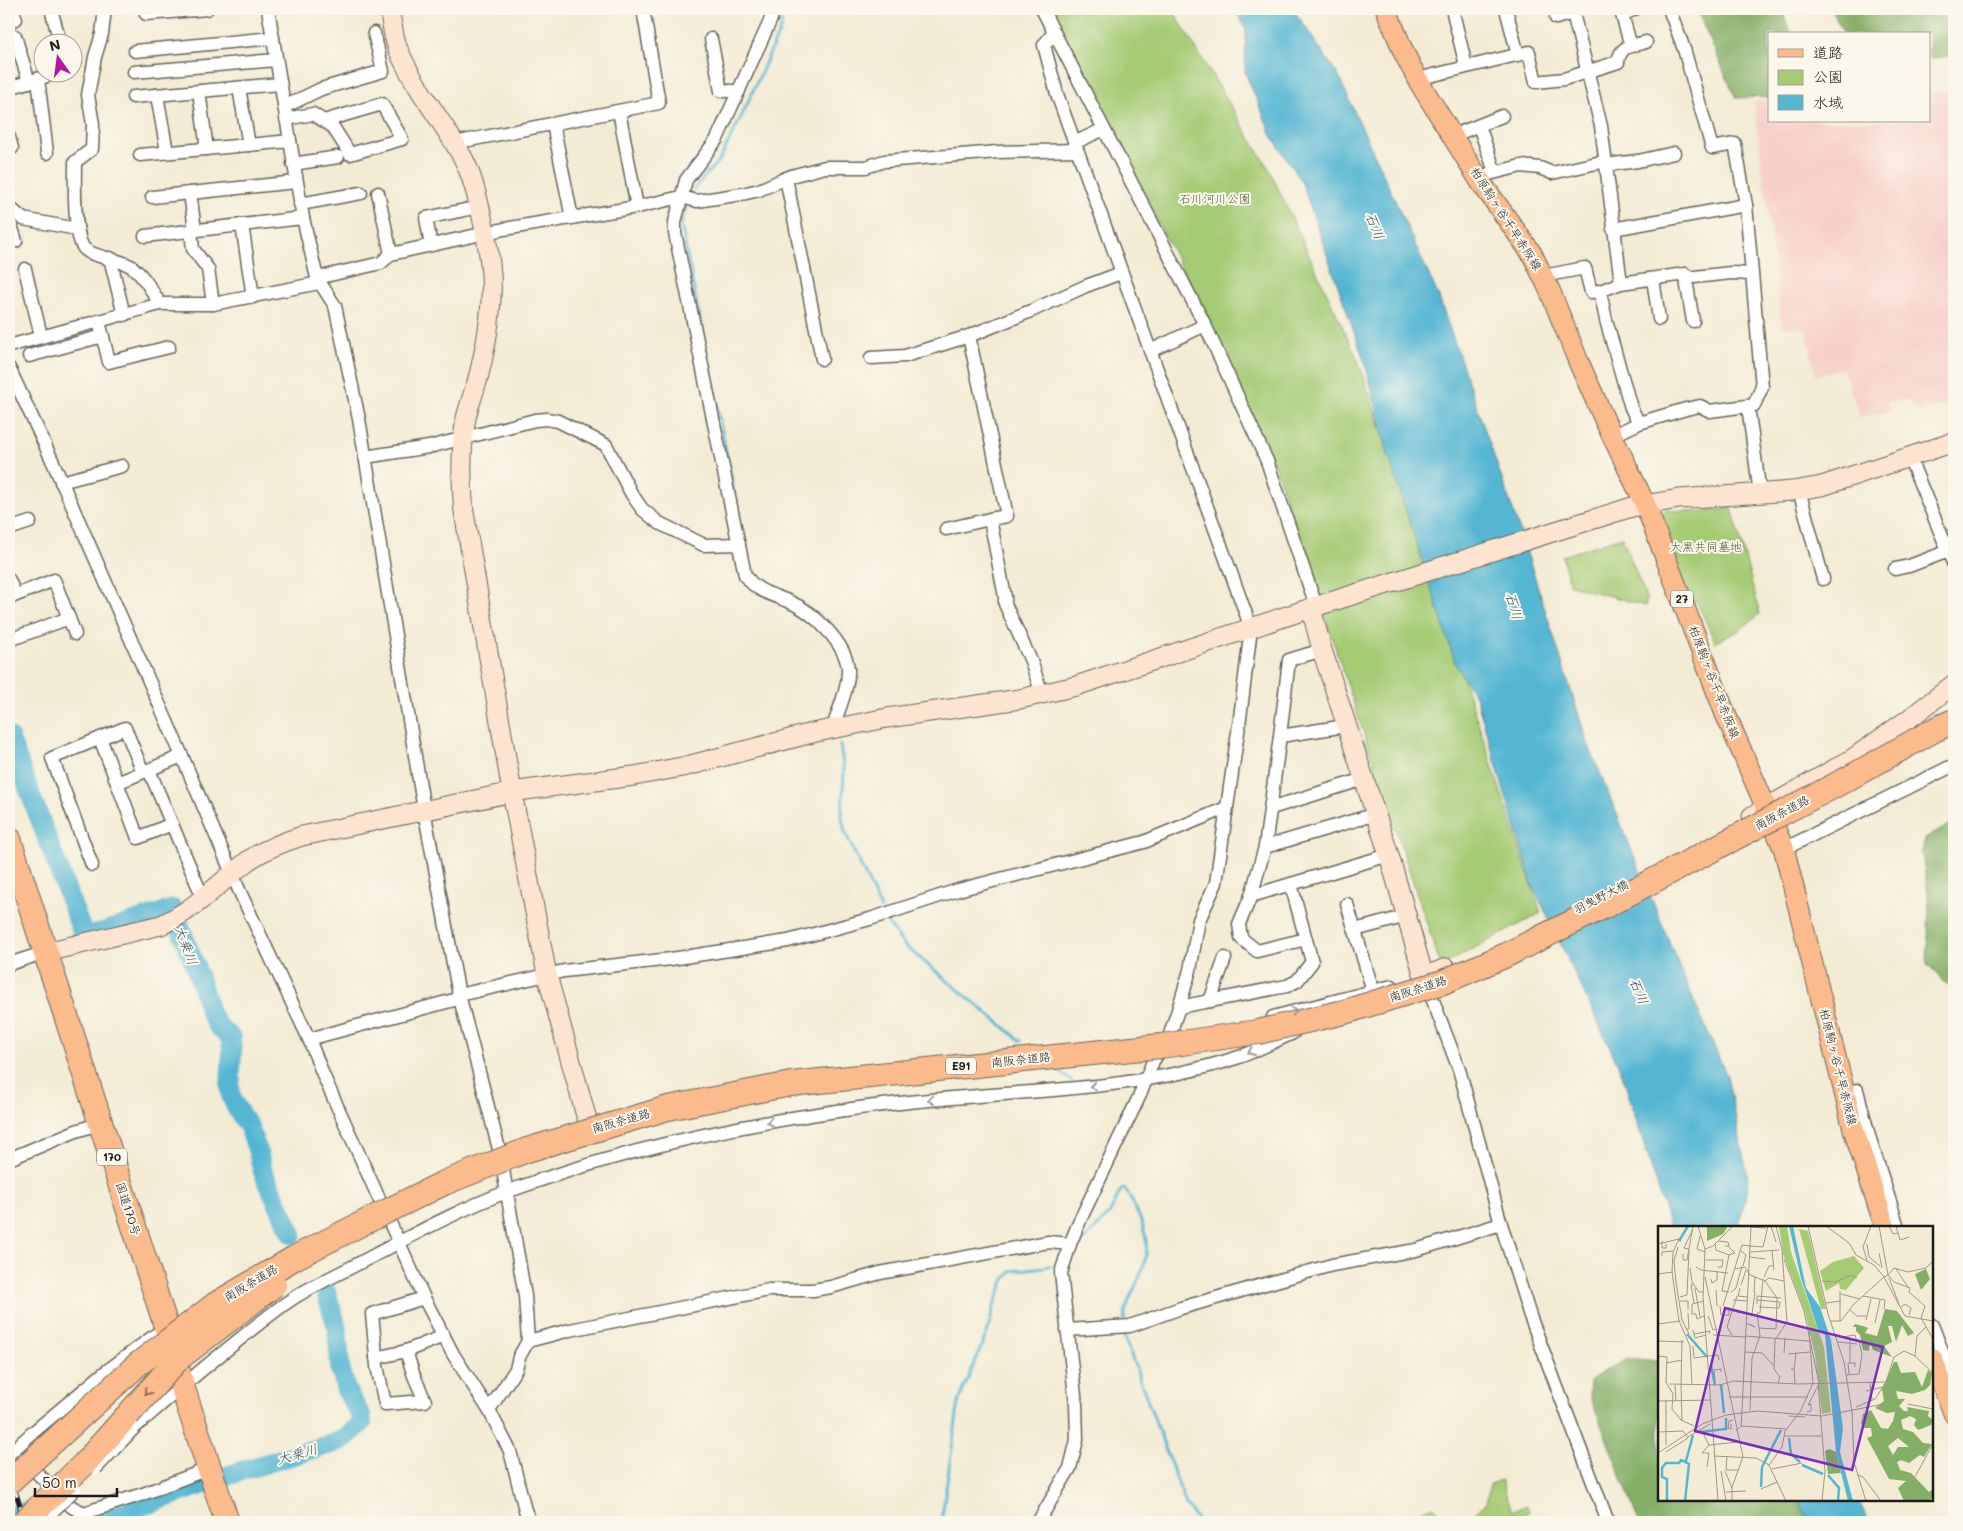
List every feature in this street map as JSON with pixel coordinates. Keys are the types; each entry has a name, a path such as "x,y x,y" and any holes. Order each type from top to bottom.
{"highway":[{"name":"南阪奈道路","path":"9,1482 137,1365 216,1304 296,1257 444,1183 527,1150 668,1108 791,1084 1161,1046 1258,1032 1344,1012 1443,982 1504,956 1605,906 1849,778 1936,728 1954,721"},
{"name":"南阪奈道路","path":"9,1491 64,1438 91,1418 136,1376 221,1314 271,1281 321,1252 450,1189 528,1157 586,1138 669,1115 732,1103 890,1080 1162,1053 1249,1039 1347,1018 1445,988 1510,962 1610,912 1954,732"},
{"name":"国道170号","path":"9,839 166,1326 182,1386 228,1522"},
{"path":"24,1522 84,1464 178,1359 227,1320 321,1252"},
{"path":"10,1457 104,1384 137,1365"}],"main road":[{"name":"柏原駒ヶ谷千早赤阪線","path":"1386,9 1417,79 1452,136 1486,174 1543,276 1612,436 1638,505 1725,713 1760,812 1784,849 1854,1131 1885,1226"},
{"path":"1933,1361 1954,1414"}],"street":[{"path":"51,9 57,32"},
{"path":"105,9 102,34 94,57 88,95 93,124 92,149 75,162 77,229 82,247 87,252 110,258 133,268 144,279 160,304"},
{"path":"146,14 207,9"},
{"path":"268,9 303,218 318,280 335,306 359,418 424,810 459,995 500,1153 525,1296 528,1341 519,1357 516,1369 489,1410"},
{"path":"389,9 398,48 410,74 465,162 479,207 484,233 491,274 490,308 484,350 463,439 460,472 464,512 512,792 547,975 588,1124"},
{"path":"454,143 660,103 643,9"},
{"path":"771,9 770,19 717,139 686,180 675,222 675,233 745,575 750,584 759,591 792,602 812,616 833,636 844,654 848,669 845,688 833,728"},
{"path":"1042,9 1205,325 1268,461 1318,606 1322,650 1389,855 1424,977 1460,1069 1501,1224 1530,1316 1608,1522"},
{"path":"1452,9 1466,66"},
{"path":"1506,9 1518,54"},
{"path":"1631,46 1622,15 1635,9"},
{"path":"1612,436 1639,423 1700,406 1710,412 1754,405 1762,387 1746,205 1735,144 1712,148 1684,49 1669,9"},
{"path":"1556,18 1569,14 1574,17 1588,72 1601,126 1621,283"},
{"path":"285,113 321,89 382,71 374,32"},
{"path":"1038,1522 1070,1468 1078,1440 1076,1404 1061,1279 1070,1244 1153,1061 1169,1037 1180,1007 1190,970 1199,920 1216,883 1251,628 1056,94 1044,45 1054,32"},
{"path":"15,36 32,78"},
{"path":"135,51 273,38"},
{"path":"711,38 721,91 739,91"},
{"path":"1417,79 1529,52 1536,82 1564,79 1618,62 1619,53 1623,49 1646,42"},
{"path":"196,45 199,67"},
{"path":"134,72 276,60"},
{"path":"9,88 32,81"},
{"path":"33,82 47,153"},
{"path":"133,97 280,84"},
{"path":"239,88 249,145"},
{"path":"198,91 207,149"},
{"path":"157,95 167,152"},
{"path":"285,113 313,114 332,127 350,154 402,139 382,104 324,121"},
{"path":"620,111 637,207"},
{"path":"1452,136 1502,116"},
{"path":"553,124 572,218"},
{"path":"1479,126 1486,174 1521,166 1540,168 1552,173 1606,163 1638,161 1674,152"},
{"path":"9,346 160,304 213,304 253,297 380,263 391,254 484,233 637,207 681,197 697,201 742,194 759,190 786,178 825,167 866,167 884,161 1075,146 1104,129"},
{"path":"140,155 290,141"},
{"path":"293,164 338,157"},
{"path":"786,178 822,360"},
{"path":"152,197 296,182"},
{"path":"190,193 193,249 208,269 213,304"},
{"path":"300,204 361,193"},
{"path":"378,193 391,254"},
{"path":"1613,229 1746,205"},
{"path":"9,206 24,219 77,229"},
{"path":"431,245 426,218 479,207"},
{"path":"145,236 303,218"},
{"path":"9,219 16,241 9,242"},
{"path":"242,225 253,297"},
{"path":"110,258 124,315"},
{"path":"1543,276 1585,268 1591,292 1600,291 1621,283 1685,274 1692,321"},
{"path":"24,269 41,336"},
{"path":"871,358 905,356 969,336 1121,273"},
{"path":"1685,278 1731,273 1752,274"},
{"path":"1653,279 1659,318"},
{"path":"1600,291 1606,320 1631,408 1639,423"},
{"path":"99,322 109,362 169,347"},
{"path":"1150,351 1205,325"},
{"path":"29,356 103,336"},
{"path":"946,529 1007,516 969,336"},
{"path":"9,368 182,756 243,899 309,1039 324,1077 424,1298 453,1354 489,1410 510,1451 524,1510 530,1522"},
{"path":"1748,406 1760,494"},
{"path":"364,457 429,447 535,420 547,419 558,421 606,445 642,509 659,523 704,545 739,544"},
{"path":"9,964 46,952 161,925 177,917 203,898 250,859 279,843 302,836 512,792 660,771 833,728 887,718 1020,699 1076,686 1318,606 1638,505 1679,499 1799,490 1855,476 1954,442"},
{"path":"1909,457 1951,550 1954,565"},
{"path":"61,482 122,466"},
{"path":"1799,490 1823,579"},
{"path":"990,519 1006,596 1005,604 1028,654 1042,694"},
{"path":"9,528 30,522"},
{"path":"1895,569 1910,566 1951,550"},
{"path":"9,580 12,596 54,580 76,634"},
{"path":"9,640 69,618"},
{"path":"1306,939 1257,951 1241,938 1238,924 1251,896 1265,847 1288,660 1322,650"},
{"name":"羽曳野大橋","path":"1424,977 1535,930 1690,852 1852,759 1954,684"},
{"path":"1280,736 1346,726"},
{"path":"92,864 52,758 125,728 172,824 203,898"},
{"path":"100,738 138,838 172,824"},
{"path":"117,783 182,756"},
{"path":"1784,849 1954,765"},
{"path":"1271,808 1364,779"},
{"path":"309,1039 454,1000 459,995 547,975 573,970 672,959 788,941 870,920 958,890 1144,842 1226,808"},
{"path":"1265,847 1376,814"},
{"path":"1251,896 1389,855"},
{"path":"1180,1007 1287,986 1297,981 1312,962 1292,884"},
{"path":"1348,904 1373,991"},
{"path":"1355,930 1407,916"},
{"path":"1210,1001 1225,958"},
{"path":"213,1477 144,1494 86,1519 10,1457 104,1373 166,1326 269,1262 440,1179 500,1153 555,1133 650,1106 772,1079 1169,1037 1229,1028 1424,977"},
{"path":"42,1522 134,1428 260,1322 294,1298 455,1214 507,1192 606,1159 699,1134 816,1114 903,1102 1146,1080 1196,1070 1239,1057 1366,1000 1409,986 1424,977"},
{"path":"1844,1093 1857,1090 1869,1136 1898,1226"},
{"path":"9,1159 76,1131 101,1123"},
{"path":"1067,1330 1130,1326 1181,1308 1323,1268 1416,1250 1501,1224"},
{"path":"528,1341 570,1330 769,1290 813,1290 831,1287 880,1273 1039,1243 1058,1241 1070,1244"},
{"path":"406,1351 425,1401 385,1404 376,1358 372,1314 424,1298"},
{"path":"1933,1328 1954,1383"},
{"path":"376,1358 406,1351 444,1336"}],"shaded area":[{"path":"1939,91 1954,95 1954,401 1919,412 1908,400 1887,402 1890,411 1860,417 1843,368 1816,376 1806,329 1782,327 1754,101 1768,100 1768,122 1930,122 1930,93"}],"green space":[{"name":"石川河川公園","path":"1047,9 1172,9 1269,169 1358,360 1541,913 1441,966 1276,469 1195,294"},
{"path":"1696,9 1781,9 1790,32 1768,32 1768,97 1736,98"},
{"path":"1831,9 1954,9 1954,56 1930,58 1930,32 1843,32"},
{"name":"大黒共同墓地","path":"1732,508 1760,614 1737,632 1715,642 1696,600 1689,602 1659,515 1664,510 1698,512"},
{"path":"1622,537 1646,597 1646,606 1570,585 1562,556"},
{"path":"1954,822 1954,991 1927,965 1929,902 1922,852 1925,839"},
{"path":"1627,1358 1658,1361 1658,1501 1798,1501 1811,1522 1639,1522 1589,1394 1590,1380"},
{"path":"1501,1480 1512,1511 1527,1506 1529,1512 1520,1515 1521,1518 1512,1522 1509,1514 1488,1522 1478,1521 1475,1512 1486,1503 1490,1484"},
{"path":"1433,1506 1449,1518 1463,1517 1465,1522 1423,1522 1418,1514 1419,1512"}],"water":[{"name":"石川","path":"1235,9 1293,9 1338,75 1438,295 1519,528 1587,741 1689,990 1727,1076 1749,1183 1738,1226 1670,1226 1621,1071 1533,886 1476,698 1456,665 1389,458 1365,363 1302,183 1272,136 1245,72 1246,30"},
{"path":"1798,1501 1858,1501 1867,1522 1811,1522"}],"waterway":[{"path":"693,190 720,159 781,28 784,9"},
{"path":"686,208 681,224 739,517"},
{"name":"大乗川","path":"9,737 83,934 91,936 173,909 196,968 210,1012 216,1024 231,1038 231,1096 249,1127 263,1172 292,1234"},
{"path":"840,745 844,769 842,818 845,832 881,909"},
{"path":"886,921 905,946 1021,1041"},
{"path":"1056,1069 1072,1081"},
{"path":"1081,1244 1107,1217 1123,1188 1129,1195 1141,1220 1147,1248 1143,1269 1127,1304 1124,1320"},
{"path":"941,1522 959,1401 988,1330 994,1306 1005,1279 1012,1271 1051,1266"},
{"name":"大乗川","path":"97,1522 241,1471 335,1443 345,1438 362,1423 361,1416 346,1390 340,1367 337,1327 326,1292"},
{"path":"1124,1336 1186,1505 1199,1522"},
{"name":"大乗川","path":"9,1519 27,1511 38,1517"}],"railway":[{"path":"9,1471 25,1522"}]}
